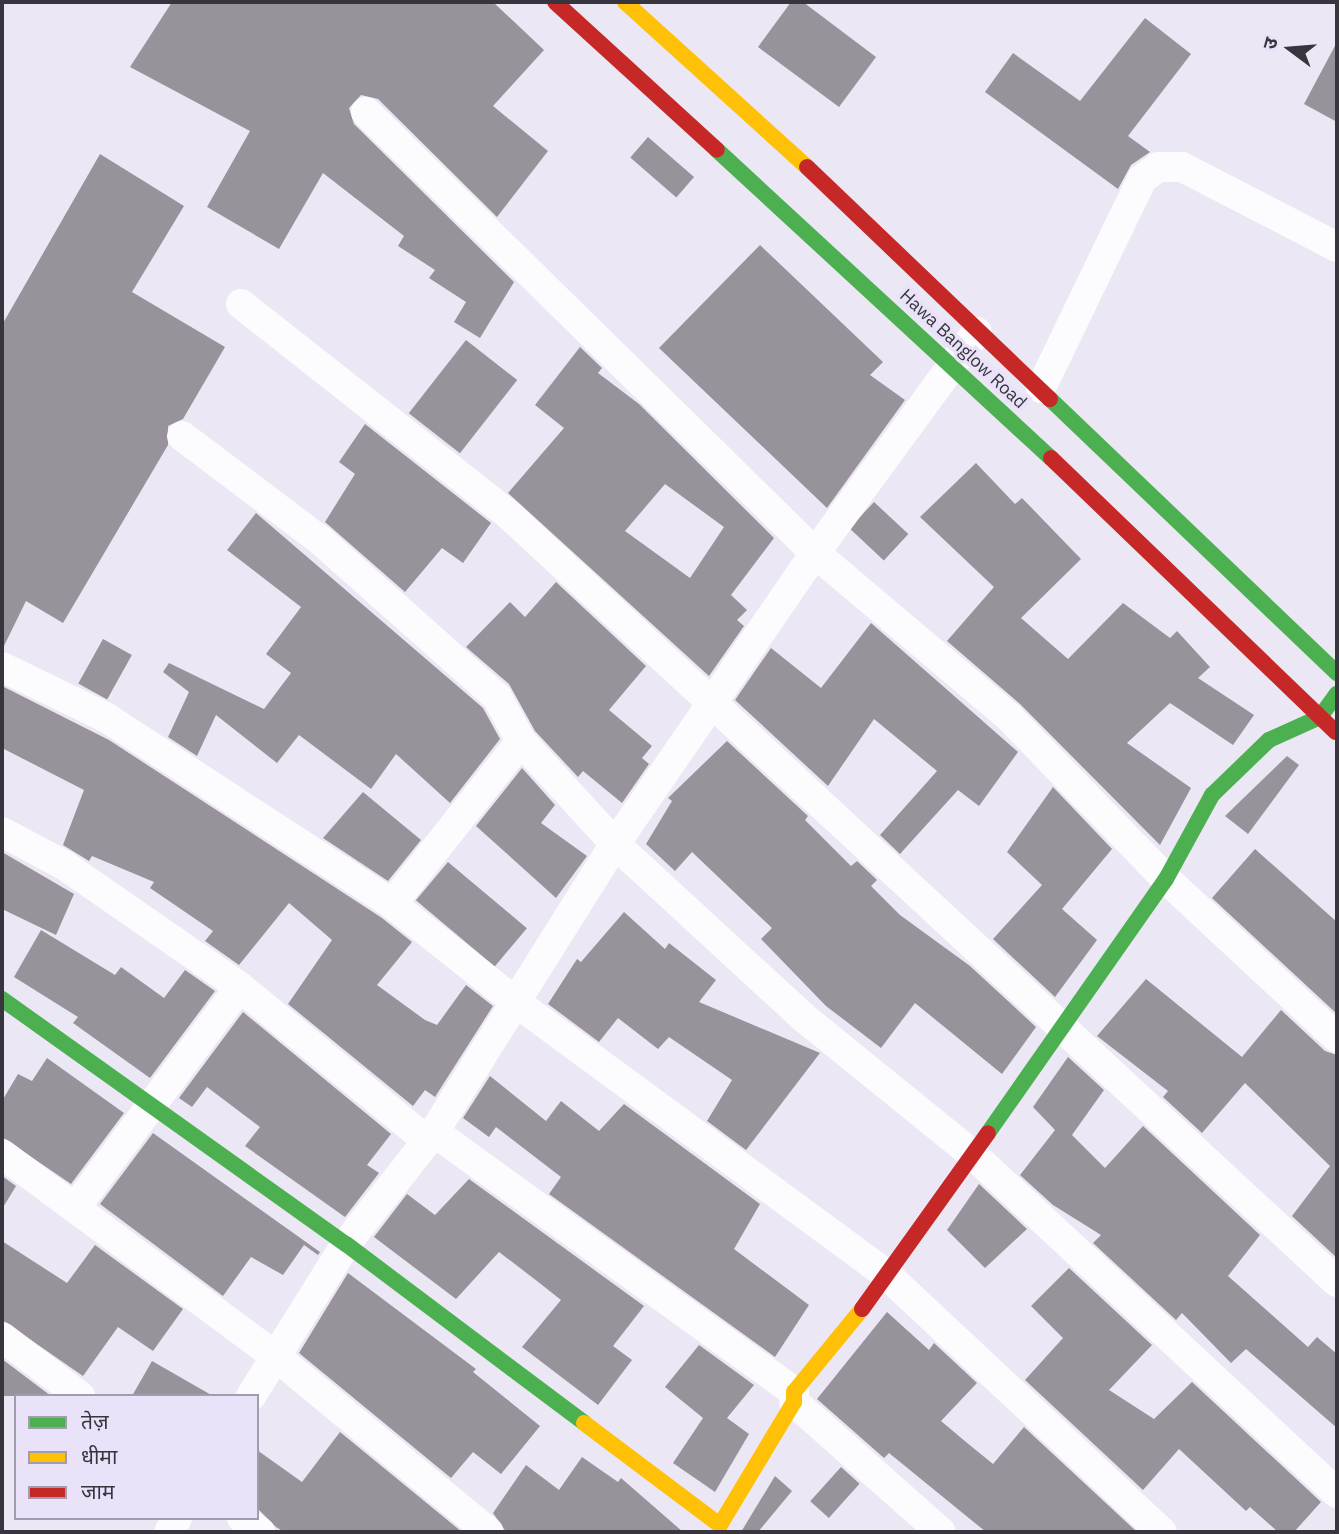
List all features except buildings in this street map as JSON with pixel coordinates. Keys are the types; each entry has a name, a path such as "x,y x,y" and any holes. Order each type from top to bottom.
{"street":[{"name":"Hawa Banglow Road","path":"555,2 954,365 1337,733"},
{"name":"Hawa Banglow Road","path":"625,2 1041,388 1337,673"},
{"path":"366,112 815,553 1008,716 1166,879 1337,1038"},
{"path":"1041,388 1142,179 1157,167 1182,166 1337,247"},
{"path":"241,304 510,516 1337,1282"},
{"path":"252,1394 346,1244 430,1136 517,1003 615,844 712,702 815,553 978,332"},
{"path":"182,436 320,540 497,697 521,741 615,844 803,1017 971,1152 1337,1493"},
{"path":"2,667 107,718 392,904 517,1003 888,1276 1162,1532"},
{"path":"2,999 346,1244 721,1530 794,1397 888,1276 971,1152 1166,879 1212,795 1269,740 1320,717 1337,694"},
{"path":"392,904 521,741"},
{"path":"2,832 64,865 240,987 430,1136 794,1397 941,1532"},
{"path":"75,1208 240,987"},
{"path":"2,1153 274,1356 489,1532"},
{"path":"2,1337 77,1394"},
{"path":"245,1520 260,1532"}],"traffic: fast":[{"path":"717,150 1051,458"},
{"path":"1050,399 1337,673"},
{"path":"988,1133 1166,879 1212,795 1269,740 1320,717 1337,694"},
{"path":"2,999 346,1244 584,1423"}],"traffic: slow":[{"path":"625,2 807,167"},
{"path":"584,1423 720,1525 794,1402 794,1392 862,1309"}],"traffic: jam":[{"path":"555,2 717,150"},
{"path":"807,167 1050,399"},
{"path":"1051,458 1336,732"},
{"path":"862,1309 988,1133"}]}
